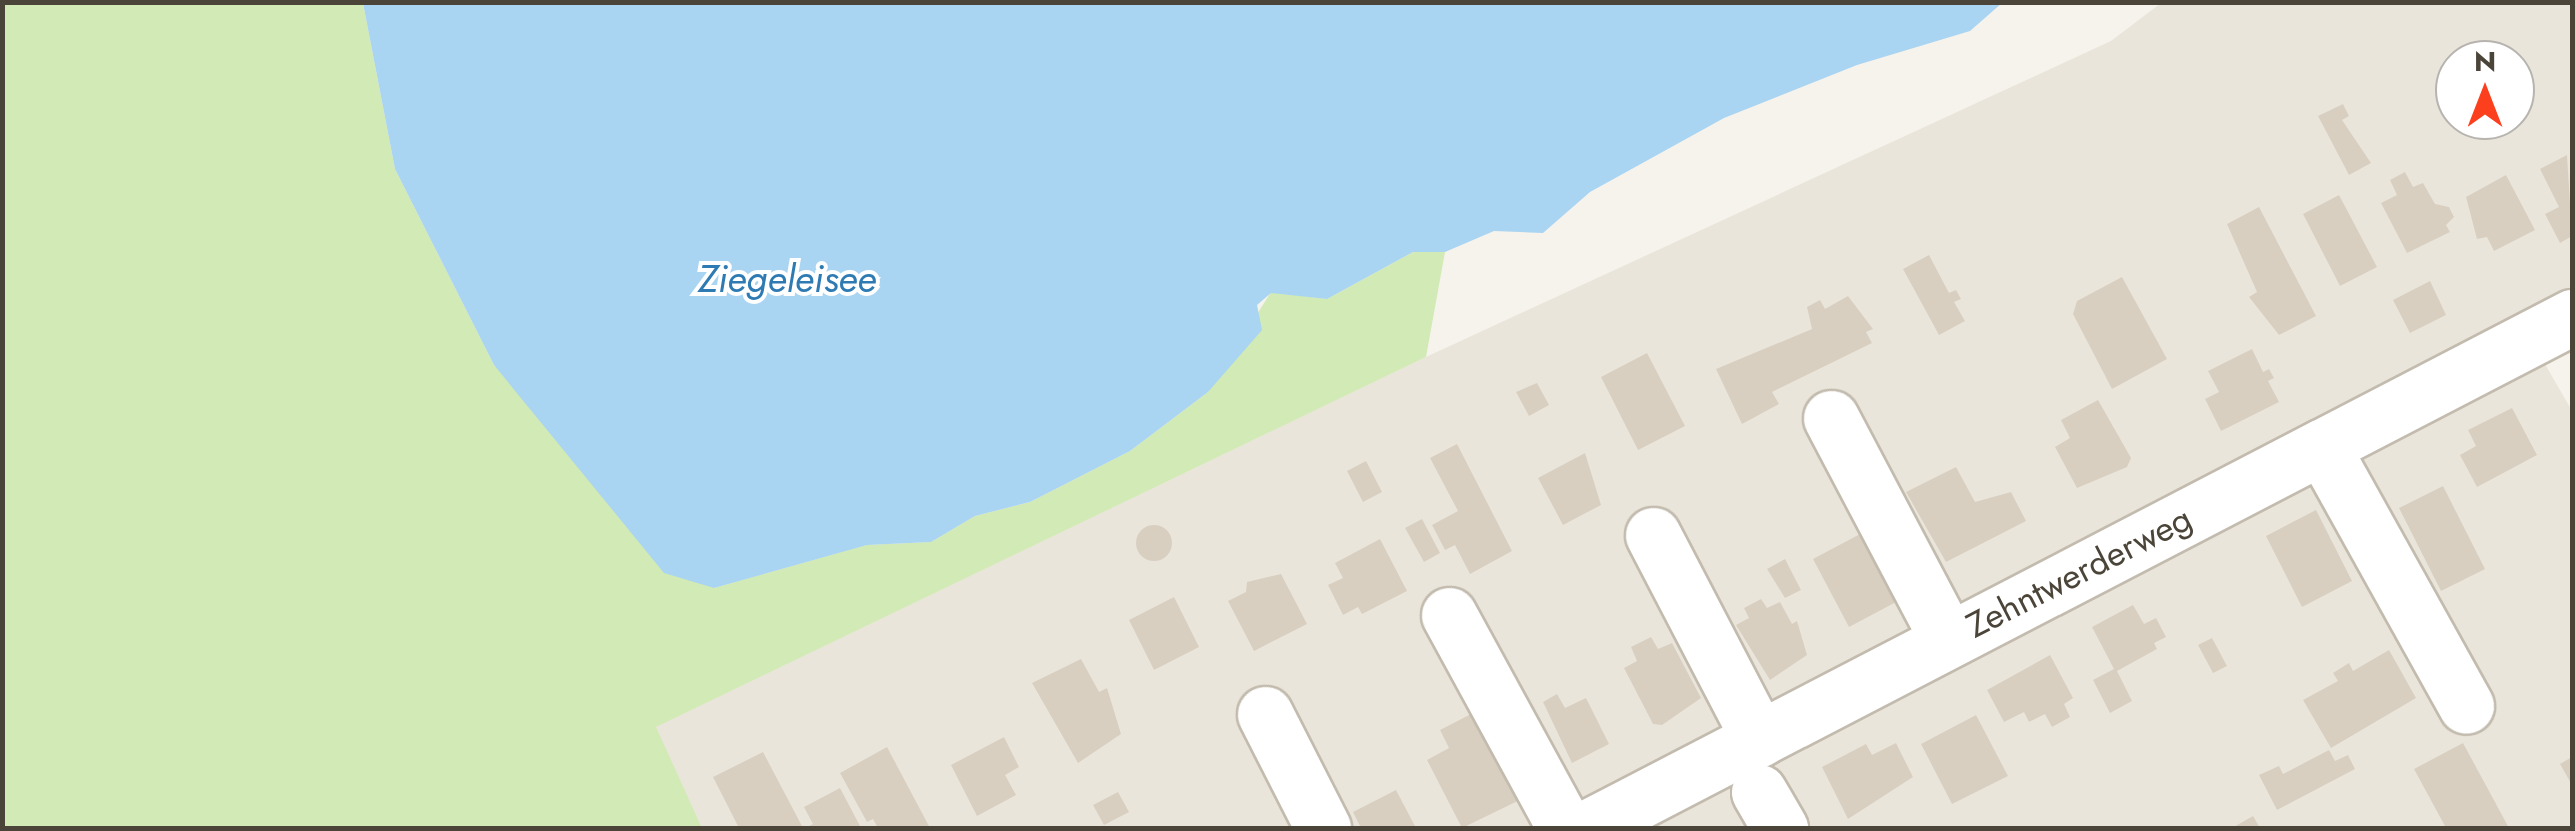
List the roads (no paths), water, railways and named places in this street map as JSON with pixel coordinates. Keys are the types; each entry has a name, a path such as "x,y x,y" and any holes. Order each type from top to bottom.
{"street":[{"name":"Zehntwerderweg","path":"1587,828 2572,317"},
{"path":"1831,418 1948,640"},
{"path":"2322,447 2466,706"},
{"path":"1652,535 1759,739"},
{"path":"1450,615 1565,828"},
{"path":"1265,714 1323,828"}],"water":[{"name":"Ziegeleisee","path":"363,2 2002,3 1970,31 1857,65 1724,118 1590,192 1543,233 1494,231 1445,252 1413,252 1327,299 1271,293 1257,305 1262,330 1208,392 1130,451 1030,502 975,516 931,542 867,545 714,588 664,573 494,365 395,169"}]}
